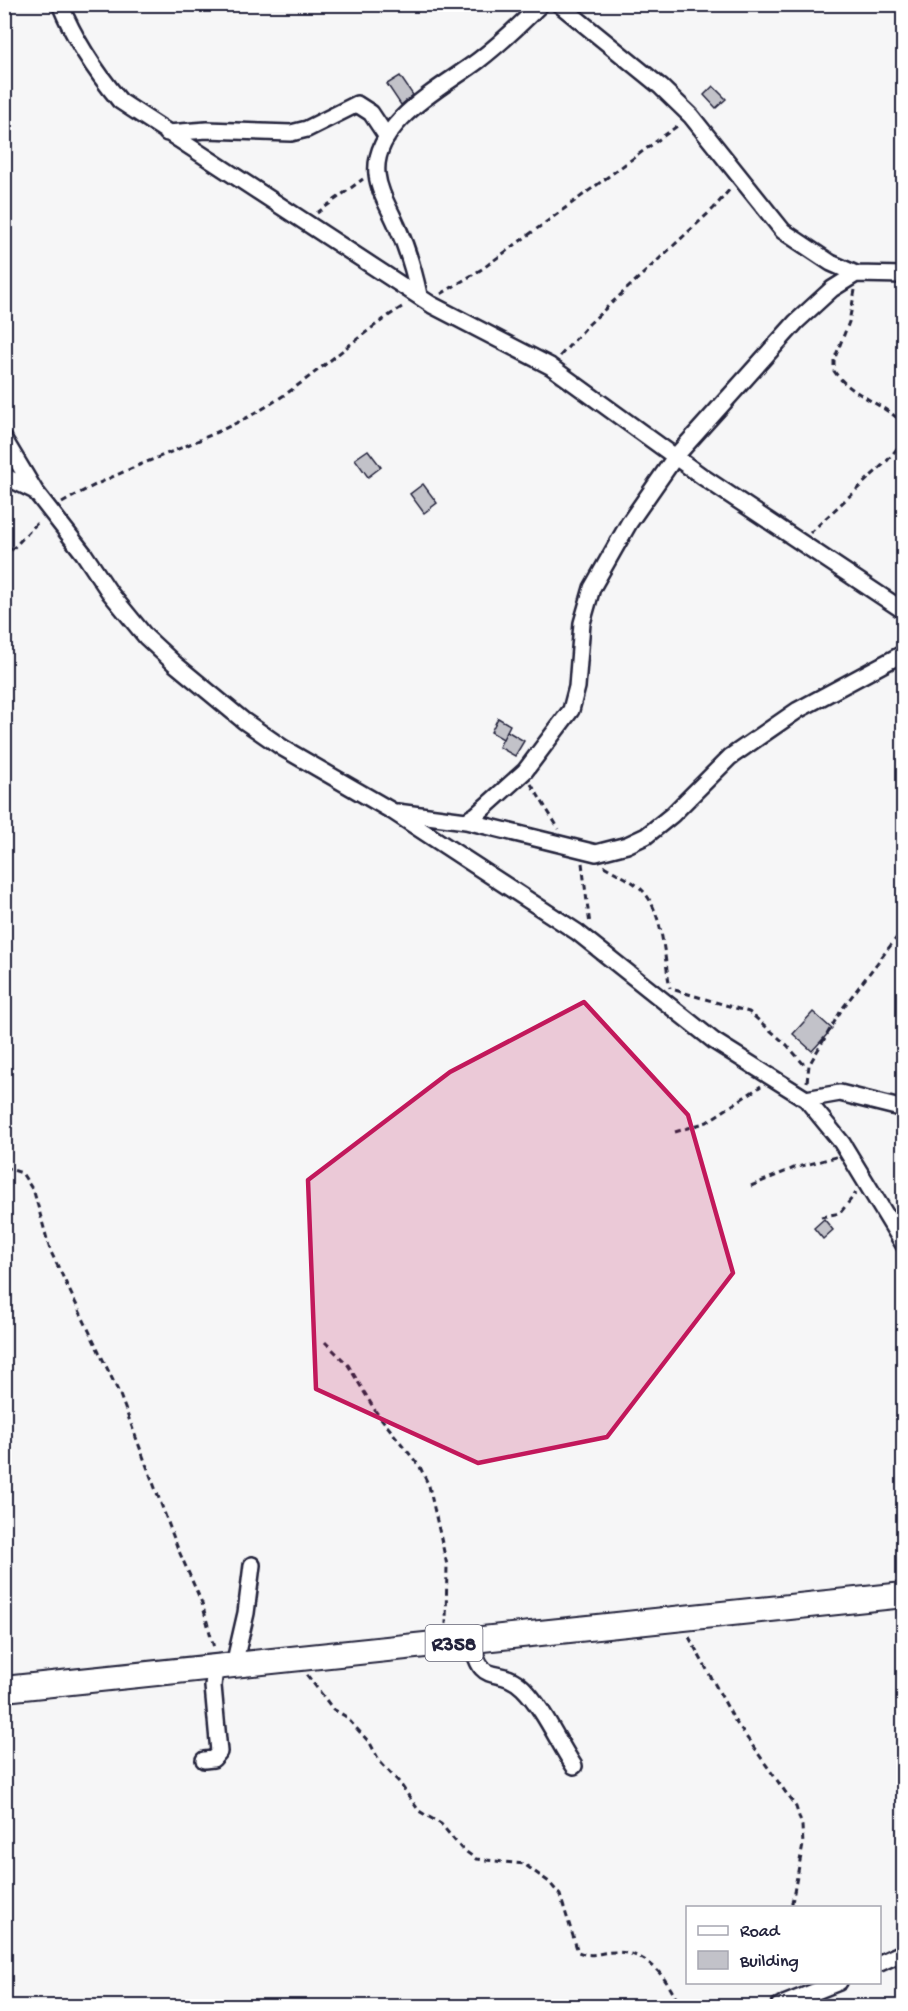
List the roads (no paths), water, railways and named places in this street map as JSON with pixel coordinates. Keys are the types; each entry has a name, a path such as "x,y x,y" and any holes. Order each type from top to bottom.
{"main road":[{"name":"R358","path":"4,1689 903,1594"}],"street":[{"path":"60,4 69,27 96,73 120,101 419,296 550,366 675,457 903,611"},
{"path":"419,296 414,269 383,196 377,169 379,152 387,137 415,107 448,80 488,53 541,4"},
{"path":"559,4 661,87 691,116 783,231 831,262 856,274 903,275"},
{"path":"167,133 207,130 291,134 307,129 357,104 371,113 387,137"},
{"path":"466,821 476,815 525,771 571,710 577,687 582,623 591,588 629,523 675,457 796,322 832,289 856,274"},
{"path":"4,439 35,491 51,509 130,618 175,664 244,721 283,748 392,812 592,945 714,1041 772,1078 809,1098 849,1155 903,1244"},
{"path":"4,476 35,491"},
{"path":"392,812 466,821 596,853 605,852 646,836 680,808 730,757 798,710 903,653"},
{"path":"809,1098 840,1094 903,1109"},
{"path":"204,1760 213,1759 219,1752 213,1686 224,1666 252,1565"},
{"path":"472,1640 475,1658 482,1669 489,1676 507,1676 525,1689 574,1766"},
{"path":"881,1962 903,1952"},
{"path":"779,2007 836,1984"}]}
